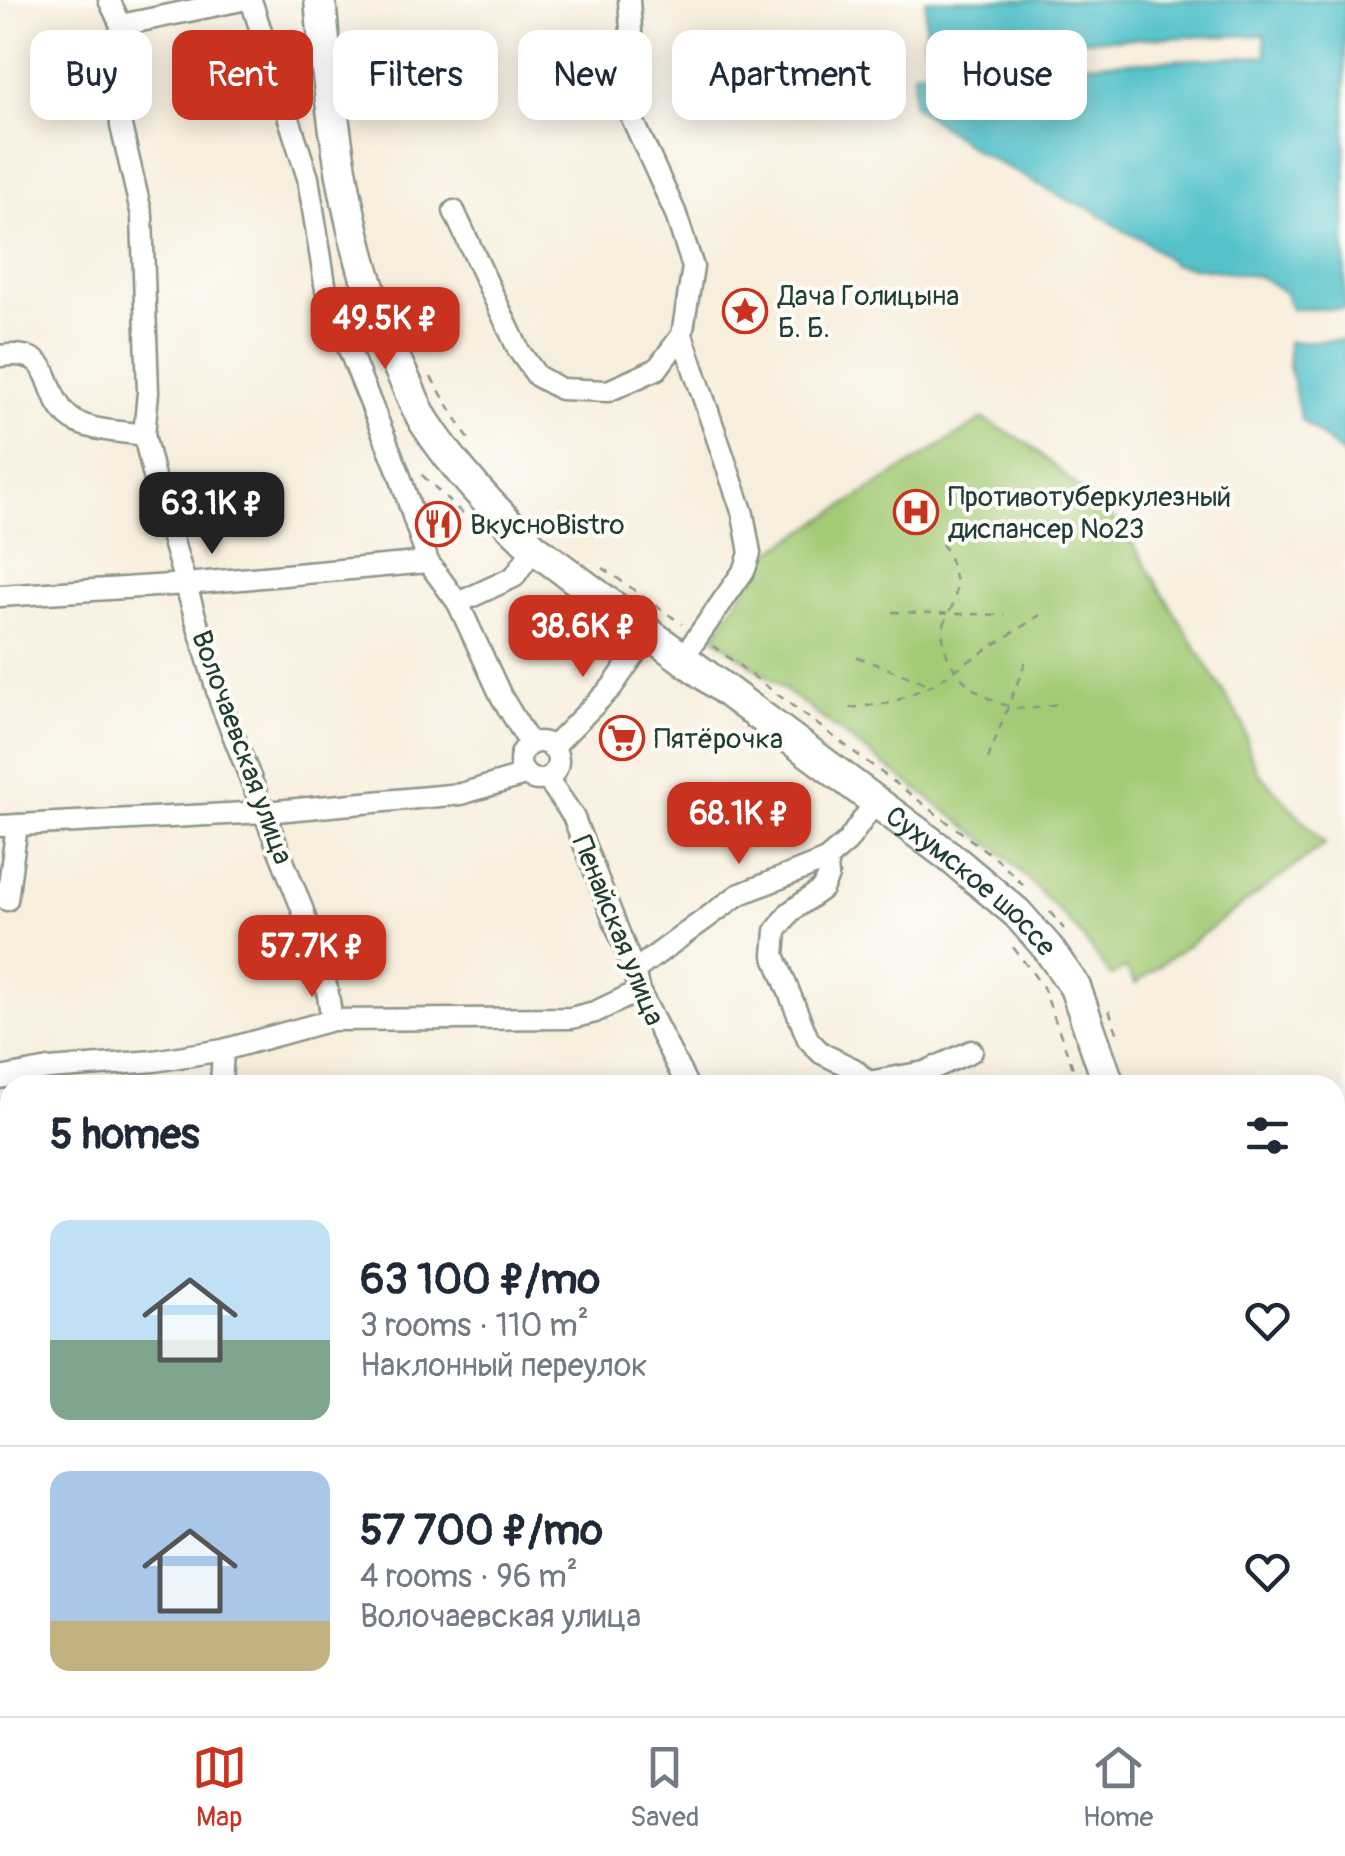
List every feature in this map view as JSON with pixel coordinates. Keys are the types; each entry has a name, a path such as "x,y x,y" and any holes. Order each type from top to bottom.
{"highway":[{"name":"Сухумское шоссе","path":"320,0 331,113 355,246 392,354 422,417 452,460 483,499 534,548 648,635 691,648 1017,914 1047,947 1074,987 1105,1075"}],"street":[{"name":"Волочаевская улица","path":"109,0 121,25 117,50 121,126 142,216 148,392 144,435 154,481 220,704 304,911 332,1020"},
{"path":"121,25 242,0"},
{"path":"251,0 308,178 326,290 399,474 428,562 458,602 501,696 530,744"},
{"path":"629,0 633,62 619,90 675,212 693,267 682,336 750,538 745,569 691,648"},
{"path":"454,211 519,351 537,376 561,389 608,391 657,369 682,336"},
{"path":"0,356 18,354 34,358 44,368 68,416 83,425 144,435"},
{"path":"458,602 514,577 534,548"},
{"path":"0,596 428,562"},
{"path":"552,748 612,687 648,635"},
{"path":"7,900 8,826 265,812 461,794 525,775 547,778 557,764 552,748 538,742 530,744 520,758 525,775"},
{"name":"Пенайская улица","path":"547,778 573,816 636,981 682,1075"},
{"path":"24,1075 223,1050 332,1020 570,1018 595,1012 738,895 826,860 846,842 876,802"},
{"path":"826,860 828,876 822,889 790,912 776,930 774,955 808,1039 822,1053 859,1075"},
{"path":"222,1075 223,1050"},
{"path":"909,1075 972,1051"}],"path":[{"path":"426,368 471,444"},
{"path":"399,474 425,475 451,506 480,530"},
{"path":"942,543 956,586 943,628 956,670 970,688 1008,706 1034,708 1056,704"},
{"path":"594,562 691,648 998,860 1023,885"},
{"path":"892,612 1004,616"},
{"path":"850,708 891,703 932,685 1040,615"},
{"path":"988,759 1028,655"},
{"path":"857,657 932,685"},
{"path":"1048,910 1070,938"},
{"path":"1003,936 1043,987 1074,1075"},
{"path":"1106,1004 1119,1036"}],"green space":[{"path":"983,419 1028,443 1122,527 1243,724 1258,772 1325,844 1135,984 1126,968 1111,976 1077,930 1002,853 714,637 766,555"}],"water":[{"path":"926,0 1345,0 1345,309 1291,309 1284,292 1261,277 1173,264 1142,239 1092,209 976,151 934,120 1087,120 1087,64 1266,56 1264,35 1087,40 1087,30 926,30 925,44"},
{"path":"926,70 926,114 913,105 914,71"},
{"path":"1345,340 1345,456 1301,419 1289,366 1288,342"}],"place":[{"name":"Дача Голицына Б. Б.","path":"745,311"},
{"name":"Противотуберкулезный диспансер №23","path":"916,512"},
{"name":"ВкусноBistro","path":"438,524"},
{"name":"Пятёрочка","path":"622,738"}]}
